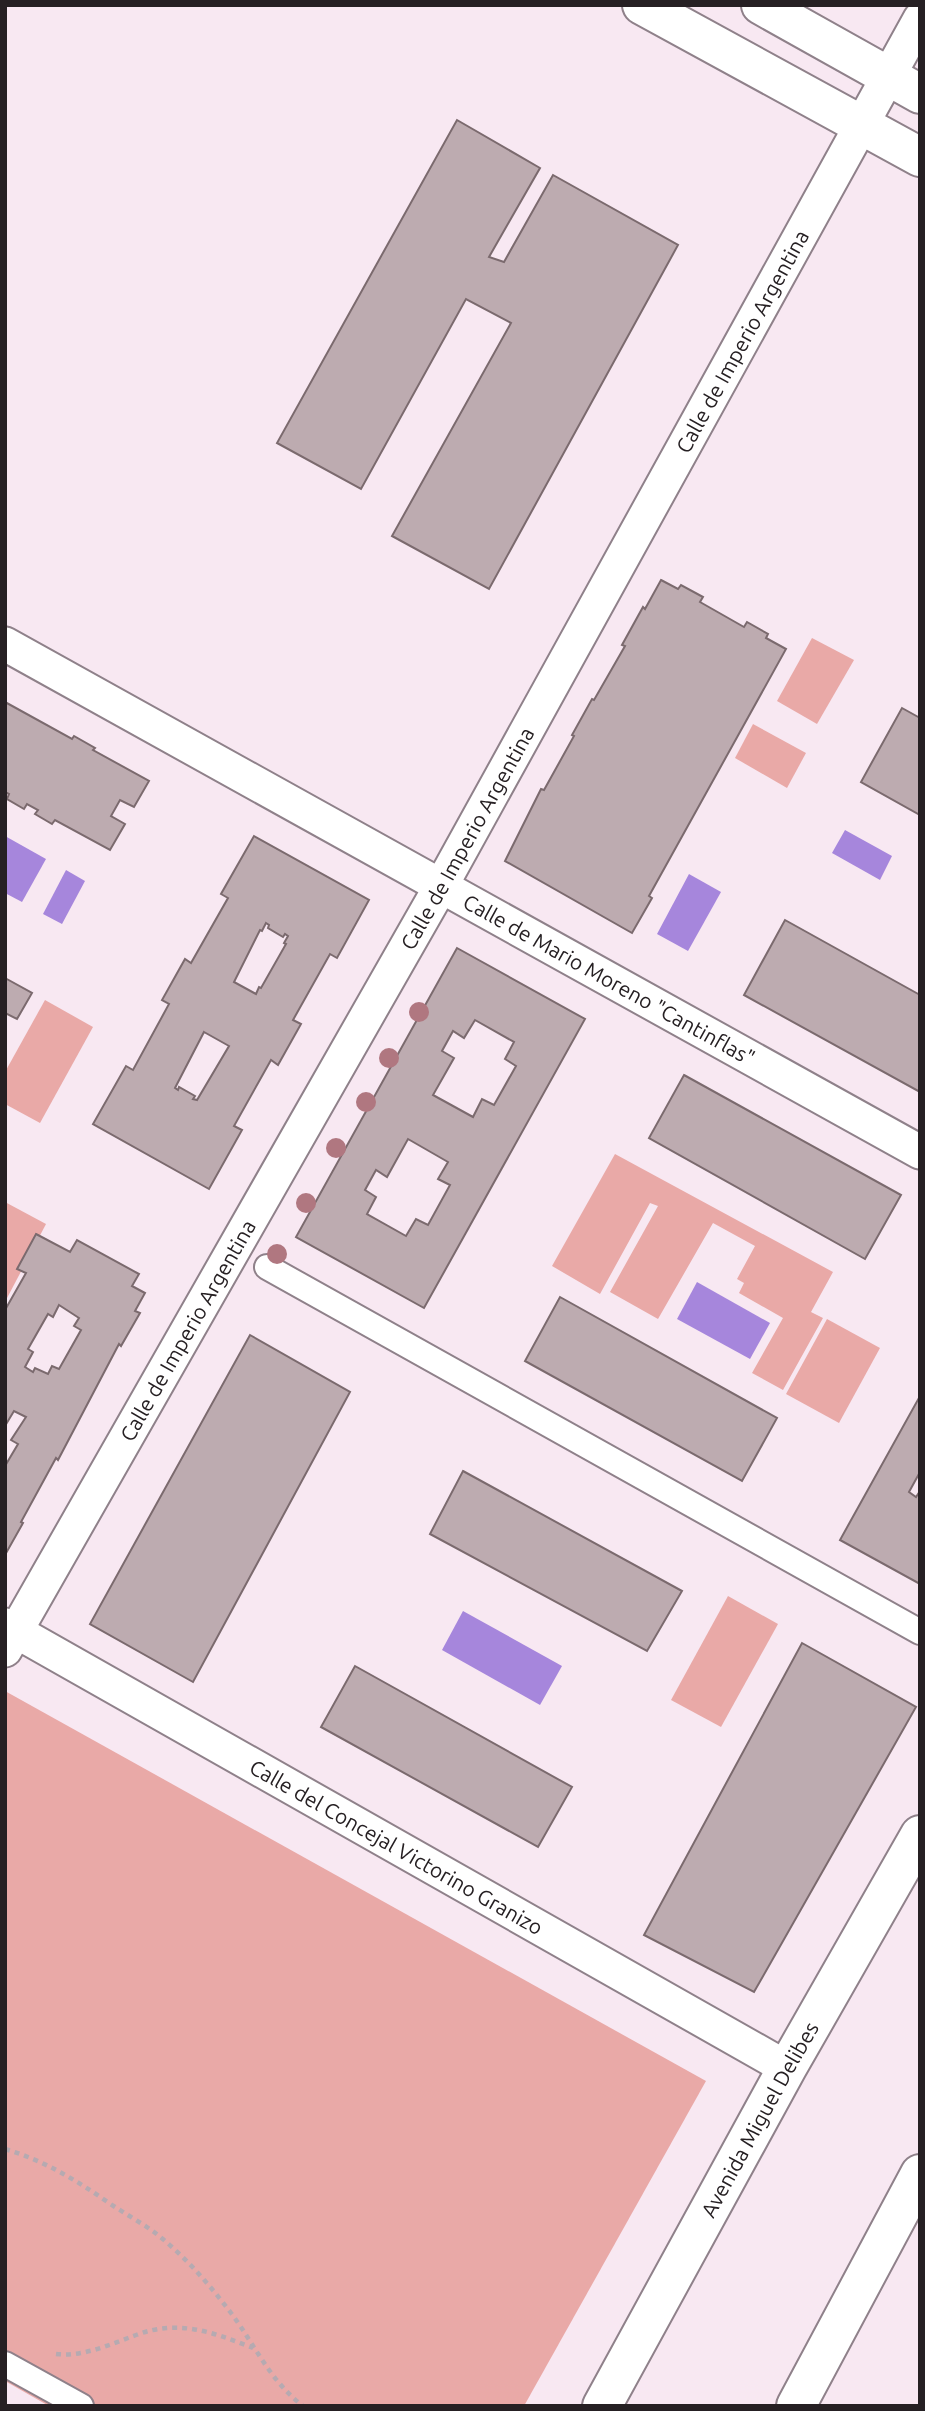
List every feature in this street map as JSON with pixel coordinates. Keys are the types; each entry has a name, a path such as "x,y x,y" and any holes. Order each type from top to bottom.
{"main road":[{"path":"642,5 920,157"},
{"path":"761,5 904,85"},
{"name":"Avenida Miguel Delibes","path":"602,2406 787,2068 920,1835"},
{"path":"796,2406 920,2174"}],"street":[{"name":"Calle de Imperio Argentina","path":"9,1635 441,887 861,125 904,85 920,19"},
{"name":"Calle de Mario Moreno \"Cantinflas\"","path":"5,644 920,1152"},
{"path":"267,1267 920,1632"},
{"name":"Calle del Concejal Victorino Granizo","path":"9,1635 787,2068"},
{"path":"5,2364 81,2406"}],"path":[{"path":"5,2150 45,2163 65,2174 155,2233 203,2277 290,2396 303,2406"},
{"path":"48,2353 60,2355 92,2350 122,2342 136,2334 188,2327 210,2331 253,2348"}],"shaded area":[{"path":"812,638 854,660 817,724 777,701"},
{"path":"753,724 806,753 787,788 735,758"},
{"path":"845,830 892,856 880,880 832,853"},
{"path":"5,836 46,859 22,902 5,893"},
{"path":"66,870 85,881 62,924 43,914"},
{"path":"689,874 721,892 688,951 657,934"},
{"path":"45,1000 93,1027 40,1123 5,1104 5,1072"},
{"path":"615,1154 833,1272 811,1312 823,1318 783,1390 752,1373 783,1318 739,1293 744,1283 737,1279 755,1246 713,1223 658,1319 610,1292 658,1206 650,1203 600,1294 552,1266"},
{"path":"5,1202 46,1224 6,1300 5,1300"},
{"path":"697,1282 770,1323 750,1359 677,1319"},
{"path":"827,1319 880,1348 839,1423 786,1394"},
{"path":"728,1596 778,1624 721,1727 671,1700"},
{"path":"463,1611 562,1666 540,1705 442,1650"},
{"path":"5,1691 706,2081 524,2406 49,2406 5,2381"}],"building":[{"path":"457,120 540,168 489,257 504,262 553,175 678,245 489,589 392,536 511,323 466,299 361,489 277,443"},
{"path":"661,580 678,589 681,585 703,597 700,602 744,627 747,622 768,634 766,638 786,649 649,896 652,898 632,933 505,861 541,789 544,790 592,699 594,700 625,646 622,645 643,607 645,609"},
{"path":"5,702 72,739 74,736 95,748 93,750 149,781 134,807 120,800 111,816 125,824 110,850 55,820 52,824 35,814 38,810 27,804 24,809 7,799 9,794 5,792"},
{"path":"902,708 920,718 920,815 861,782"},
{"path":"254,836 369,900 337,958 330,954 293,1020 301,1024 278,1065 271,1060 234,1126 242,1130 209,1189 93,1124 126,1066 133,1070 169,1004 162,1000 185,959 191,963 228,898 221,894","holes":["266,923 268,928 283,937 285,934 288,936 284,943 286,944 256,994 234,982","204,1032 229,1046 197,1100 179,1087 178,1090 175,1088"]},
{"path":"785,920 920,995 920,1092 744,995"},
{"path":"457,948 585,1019 424,1308 296,1237","holes":["475,1020 514,1042 505,1059 516,1066 494,1105 482,1099 473,1117 433,1095 454,1058 442,1051 453,1031 464,1038","408,1139 448,1162 438,1179 450,1185 428,1225 416,1219 406,1236 367,1214 376,1197 365,1190 376,1170 387,1177"]},
{"path":"5,978 32,993 17,1019 5,1013"},
{"path":"684,1075 901,1195 865,1259 649,1138"},
{"path":"36,1234 70,1252 77,1240 139,1274 132,1286 145,1293 135,1311 140,1313 121,1346 119,1344 5,1555 5,1466 18,1444 11,1440 26,1417 14,1411 5,1426 5,1310 26,1273 17,1269","holes":["59,1305 79,1318 74,1326 81,1330 59,1369 52,1366 48,1374 35,1368 33,1372 25,1367 33,1352 28,1349 48,1314 53,1317"]},
{"path":"560,1297 777,1418 742,1481 525,1361"},
{"path":"250,1335 350,1392 193,1682 90,1624"},
{"path":"920,1396 920,1472 909,1492 916,1497 920,1491 920,1584 840,1540"},
{"path":"463,1471 682,1591 647,1651 430,1534"},
{"path":"802,1643 916,1707 754,1992 644,1935"},
{"path":"355,1666 572,1787 538,1847 321,1727"}]}
